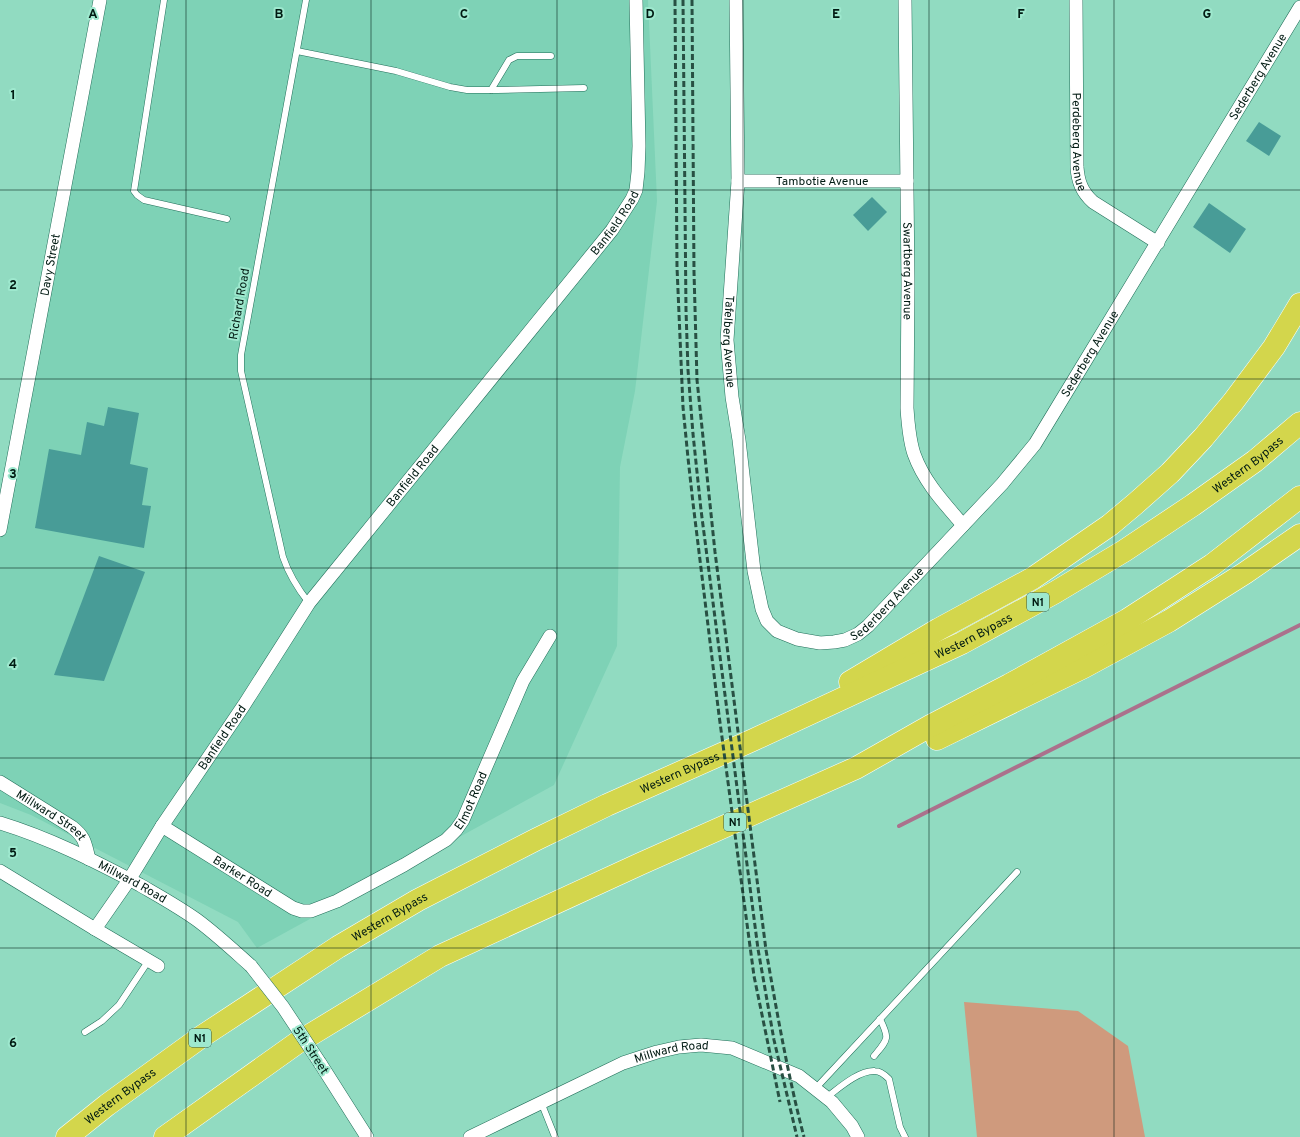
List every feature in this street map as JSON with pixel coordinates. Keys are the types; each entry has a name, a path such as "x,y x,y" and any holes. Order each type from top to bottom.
{"highway":[{"path":"753,740 939,629 1033,578 1110,525 1170,473 1203,438 1233,402 1274,347 1300,304"},
{"name":"Western Bypass","path":"67,1137 107,1105 201,1037 338,946 411,904 544,835 962,643 1054,593 1124,551 1193,505 1255,461 1300,423"},
{"name":"N1","path":"165,1137 297,1044 440,956 640,864 856,768 930,726 1009,685 1127,620 1212,565 1300,497"},
{"path":"856,768 933,741 1084,667 1169,621 1245,573 1300,535"}],"street":[{"name":"Davy Street","path":"0,530 100,0"},
{"name":"Banfield Road","path":"95,929 129,880 162,826 244,705 309,603 612,230 632,199 636,184 638,153 636,0"},
{"name":"Tafelberg Avenue","path":"736,0 738,181 727,340 732,397 754,571 762,609 767,621 777,631 784,634 797,639 820,643"},
{"name":"Swartberg Avenue","path":"905,0 908,428 914,454 925,477 935,493 963,524"},
{"name":"Perdeberg Avenue","path":"1076,0 1077,167 1080,186 1085,195 1093,202 1158,243"},
{"name":"Sederberg Avenue","path":"820,643 845,640 863,630 1002,484 1036,444 1300,7"},
{"name":"Tambotie Avenue","path":"738,181 906,182"},
{"name":"Elmot Road","path":"326,906 404,865 446,840 456,830 463,820 523,681 550,636"},
{"name":"Millward Street","path":"0,782 80,833 89,859"},
{"name":"Millward Road","path":"2,824 53,842 89,859 172,903 198,920 251,966"},
{"name":"Barker Road","path":"162,826 294,908 302,911 311,911 326,906"},
{"path":"0,871 154,963"},
{"name":"5th Street","path":"251,966 283,1007 367,1137"},
{"name":"Millward Road","path":"470,1137 623,1063 672,1048 701,1045 732,1048 799,1076 832,1102 852,1126 858,1137"}],"lane":[{"path":"164,0 134,191 144,200 227,219"},
{"name":"Richard Road","path":"306,0 241,355 241,371 283,557 288,572 309,603"},
{"path":"297,51 396,70 450,87 467,90 584,88"},
{"path":"491,90 509,60 518,56 550,56"},
{"path":"816,1089 1017,872"},
{"path":"85,1032 102,1021 119,1005 154,963"},
{"path":"874,1056 886,1041 887,1036 880,1019"},
{"path":"827,1098 852,1079 864,1073 874,1071 883,1074 889,1079 900,1127 905,1137"},
{"path":"541,1102 555,1137"}],"shaded area":[{"path":"97,0 648,0 657,201 635,391 620,467 617,646 554,785 257,948 238,922 31,815 0,803 0,538"},
{"path":"964,1002 1078,1011 1128,1046 1145,1137 977,1137"}],"building":[{"path":"1259,122 1281,136 1269,156 1246,141"},
{"path":"872,197 887,212 868,231 853,215"},
{"path":"1209,203 1246,229 1230,253 1193,227"},
{"path":"108,407 139,413 130,464 148,468 142,505 151,506 144,548 35,528 49,449 81,455 87,422 104,426"},
{"path":"99,556 145,572 104,681 54,675"}],"waterway":[{"path":"899,826 1300,625"}],"railway":[{"path":"675,0 677,267 683,407 693,503 719,715 754,976 780,1102"},
{"path":"683,0 686,310 688,370 693,434 701,510 758,949 774,1040 797,1137"},
{"path":"692,0 694,272 697,380 715,552 766,950 788,1068 804,1137"}]}
